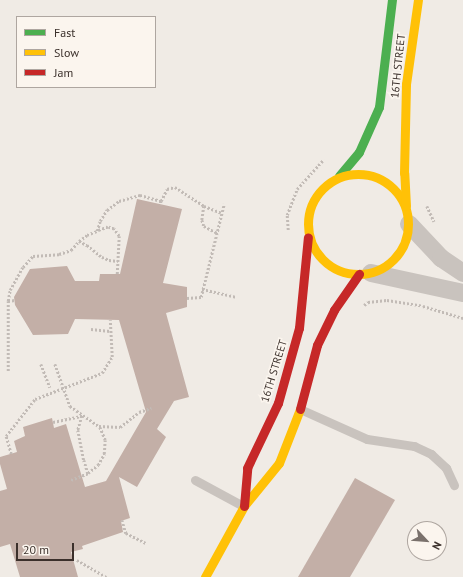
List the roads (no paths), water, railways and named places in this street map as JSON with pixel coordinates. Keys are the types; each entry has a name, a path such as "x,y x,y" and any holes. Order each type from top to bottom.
{"street":[{"name":"16TH STREET","path":"244,506 247,468 278,403 299,328 308,237 308,215 313,198 324,185 338,176 359,152 380,107 392,0"},
{"name":"16TH STREET","path":"308,237 313,248 323,261 337,270 354,275 386,266 398,255 406,240 407,216 404,173 406,84 418,0"},
{"name":"16TH STREET","path":"338,176 355,173 372,174 386,182 394,189 407,216"},
{"path":"407,216 441,258 463,273"},
{"name":"16TH STREET","path":"205,577 244,506 279,463 300,409 317,345 334,310 365,273"},
{"path":"365,273 463,293"}],"lane":[{"path":"300,409 366,439 414,446 431,454 446,468 454,484"},
{"path":"195,480 244,506"}]}
